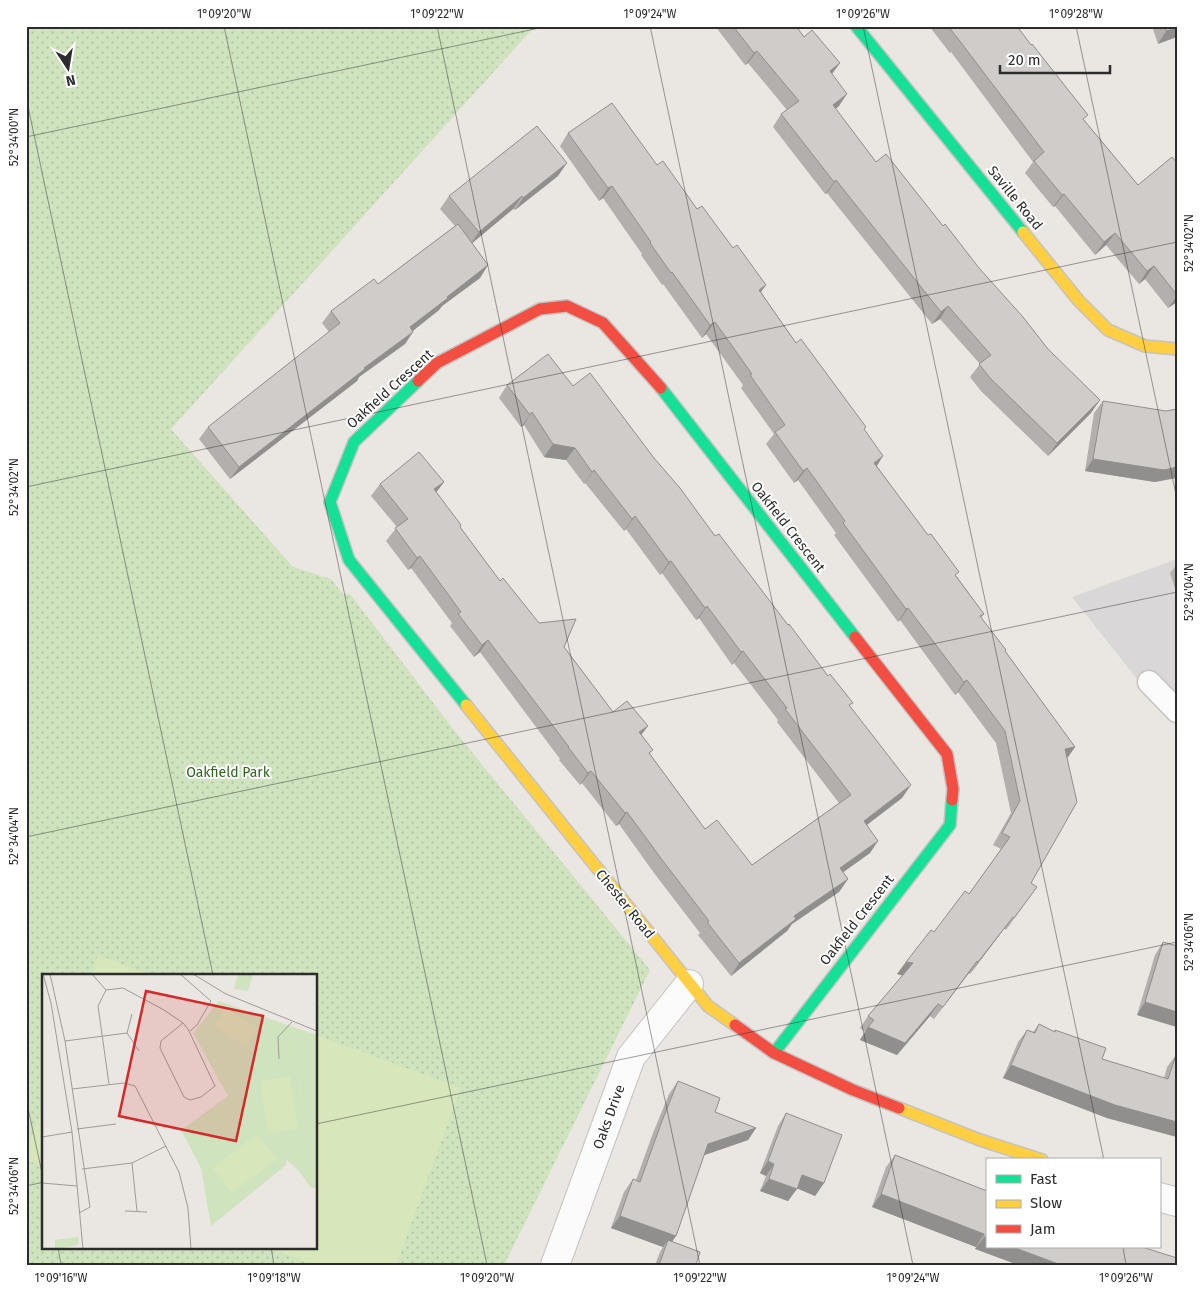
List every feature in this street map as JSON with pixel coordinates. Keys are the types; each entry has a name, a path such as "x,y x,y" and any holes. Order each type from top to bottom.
{"street":[{"name":"Saville Road","path":"856,26 1079,301 1108,330 1146,346 1177,349"},
{"name":"Oakfield Crescent","path":"330,502 354,442 437,363 540,309 567,306 603,323 655,381 947,754 953,789 950,825 774,1054"},
{"name":"Chester Road","path":"330,502 349,560 708,1006 774,1054 853,1090 980,1140 1036,1158"},
{"name":"Oaks Drive","path":"555,1265 631,1057 690,984"},
{"path":"1160,1196 1177,1202"}],"lane":[{"path":"1148,682 1177,711"}],"shaded area":[{"path":"1177,559 1177,697 1157,704 1072,597"}],"green space":[{"name":"Oakfield Park","path":"26,26 535,26 171,429 293,567 331,579 343,594 350,594 457,734 650,970 504,1265 26,1265"},
{"path":"98,955 148,974 91,974"},
{"path":"318,1036 461,1088 396,1265 314,1265 269,1248 318,1248"},
{"path":"42,1109 42,1165 26,1160 26,1152"}],"building":[{"path":"733,26 796,26 804,37 812,30 840,63 830,71 847,94 833,105 876,162 886,154 943,226 945,224 979,268 1023,317 1048,349 1100,400 1057,443 990,378 979,364 991,355 948,306 941,312 836,180 834,182 781,114 799,101 757,51 754,53"},
{"path":"948,26 1017,26 1088,115 1083,119 1138,185 1172,157 1177,163 1177,295 1154,266 1147,271 1115,233 1104,242 1064,194 1062,195 1034,161 1044,152"},
{"path":"1165,26 1177,26 1177,28 1166,31"},
{"path":"612,103 657,165 663,161 697,209 702,206 733,248 737,245 766,285 759,290 796,343 801,339 866,427 864,429 883,456 874,463 928,535 931,534 959,572 955,575 984,614 980,616 1075,747 1065,749 1077,802 1031,883 1037,887 1014,918 977,961 943,1007 938,1004 905,1043 868,1027 874,1020 868,1016 913,963 906,962 931,930 934,932 965,891 969,894 1010,837 1002,833 1020,801 1005,731 967,680 964,682 908,608 906,609 843,523 845,521 807,468 803,471 775,432 785,425 750,375 752,374 715,322 710,325 671,273 612,186 608,188 568,133"},
{"path":"537,126 567,163 523,198 522,196 479,232 449,196"},
{"path":"458,224 488,265 410,327 413,332 364,368 239,467 208,427 340,323 331,311 374,279 378,284"},
{"path":"548,354 573,386 590,373 715,536 719,534 828,676 830,674 853,703 849,705 911,785 864,821 878,841 840,868 848,879 794,916 796,919 739,963 627,812 625,813 591,771 588,773 488,640 482,645 458,614 461,612 420,556 417,558 395,528 408,519 380,484 419,452 444,482 434,489 500,581 503,578 539,623 576,619 564,647 613,712 627,701 648,726 639,732 653,750 649,753 705,829 717,820 752,865 851,795 743,651 741,652 707,606 705,608 635,516 632,519 594,470 592,472 575,448 553,444 532,412 530,415 507,385"},
{"path":"1103,401 1166,411 1177,409 1177,467 1164,470 1093,459"},
{"path":"1163,942 1177,946 1177,1012 1145,1002"},
{"path":"1039,1024 1055,1032 1055,1030 1106,1048 1102,1059 1168,1079 1177,1055 1177,1122 1115,1105 1011,1065 1027,1030 1035,1033"},
{"path":"678,1081 720,1098 715,1112 756,1128 708,1144 676,1236 620,1216 633,1179 640,1182"},
{"path":"786,1113 842,1135 824,1183 802,1175 797,1189 769,1179 774,1164 768,1161"},
{"path":"895,1155 986,1191 986,1238 984,1234 881,1194"},
{"path":"668,1240 700,1252 696,1265 659,1265"},
{"path":"1016,1248 1145,1248 1177,1258 1177,1265 1061,1265"}],"traffic: fast":[{"path":"856,26 1023,232"},
{"path":"418,381 354,442 330,502 349,560 466,705"},
{"path":"661,388 855,637"},
{"path":"774,1053 950,825 952,800"}],"traffic: slow":[{"path":"1023,232 1079,301 1108,330 1145,346 1177,349"},
{"path":"466,705 708,1006 735,1025"},
{"path":"899,1108 980,1140 1036,1158"}],"traffic: jam":[{"path":"418,381 437,363 540,309 567,306 603,323 661,388"},
{"path":"855,637 947,754 953,789 952,800"},
{"path":"735,1025 774,1053 853,1090 899,1108"}]}
